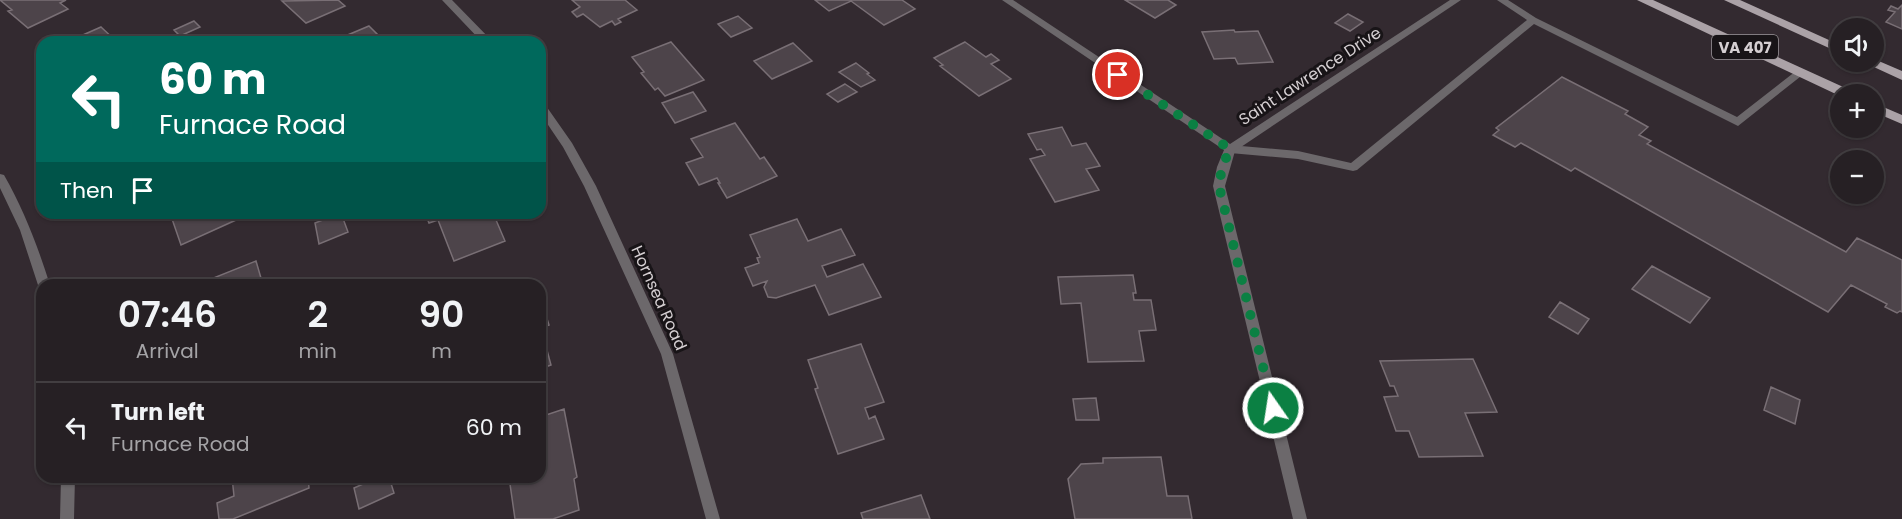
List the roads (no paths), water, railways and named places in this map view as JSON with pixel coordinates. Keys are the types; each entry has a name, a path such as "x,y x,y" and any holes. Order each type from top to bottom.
{"main road":[{"name":"VA 407","path":"1643,0 1830,86"},
{"name":"VA 407","path":"1730,0 1830,45"},
{"path":"1884,68 1902,76"},
{"path":"1884,111 1902,120"}],"street":[{"path":"447,0 482,36"},
{"path":"1007,0 1230,149 1298,155 1353,167 1533,20"},
{"name":"Saint Lawrence Drive","path":"1230,149 1456,0"},
{"path":"1502,0 1533,20 1738,122 1800,73"},
{"name":"Hornsea Road","path":"546,114 568,146 590,186 668,354 713,519"},
{"path":"1230,149 1222,167 1219,186 1300,519"},
{"path":"0,178 13,200 32,244 42,279"},
{"path":"67,519 68,483"}]}
